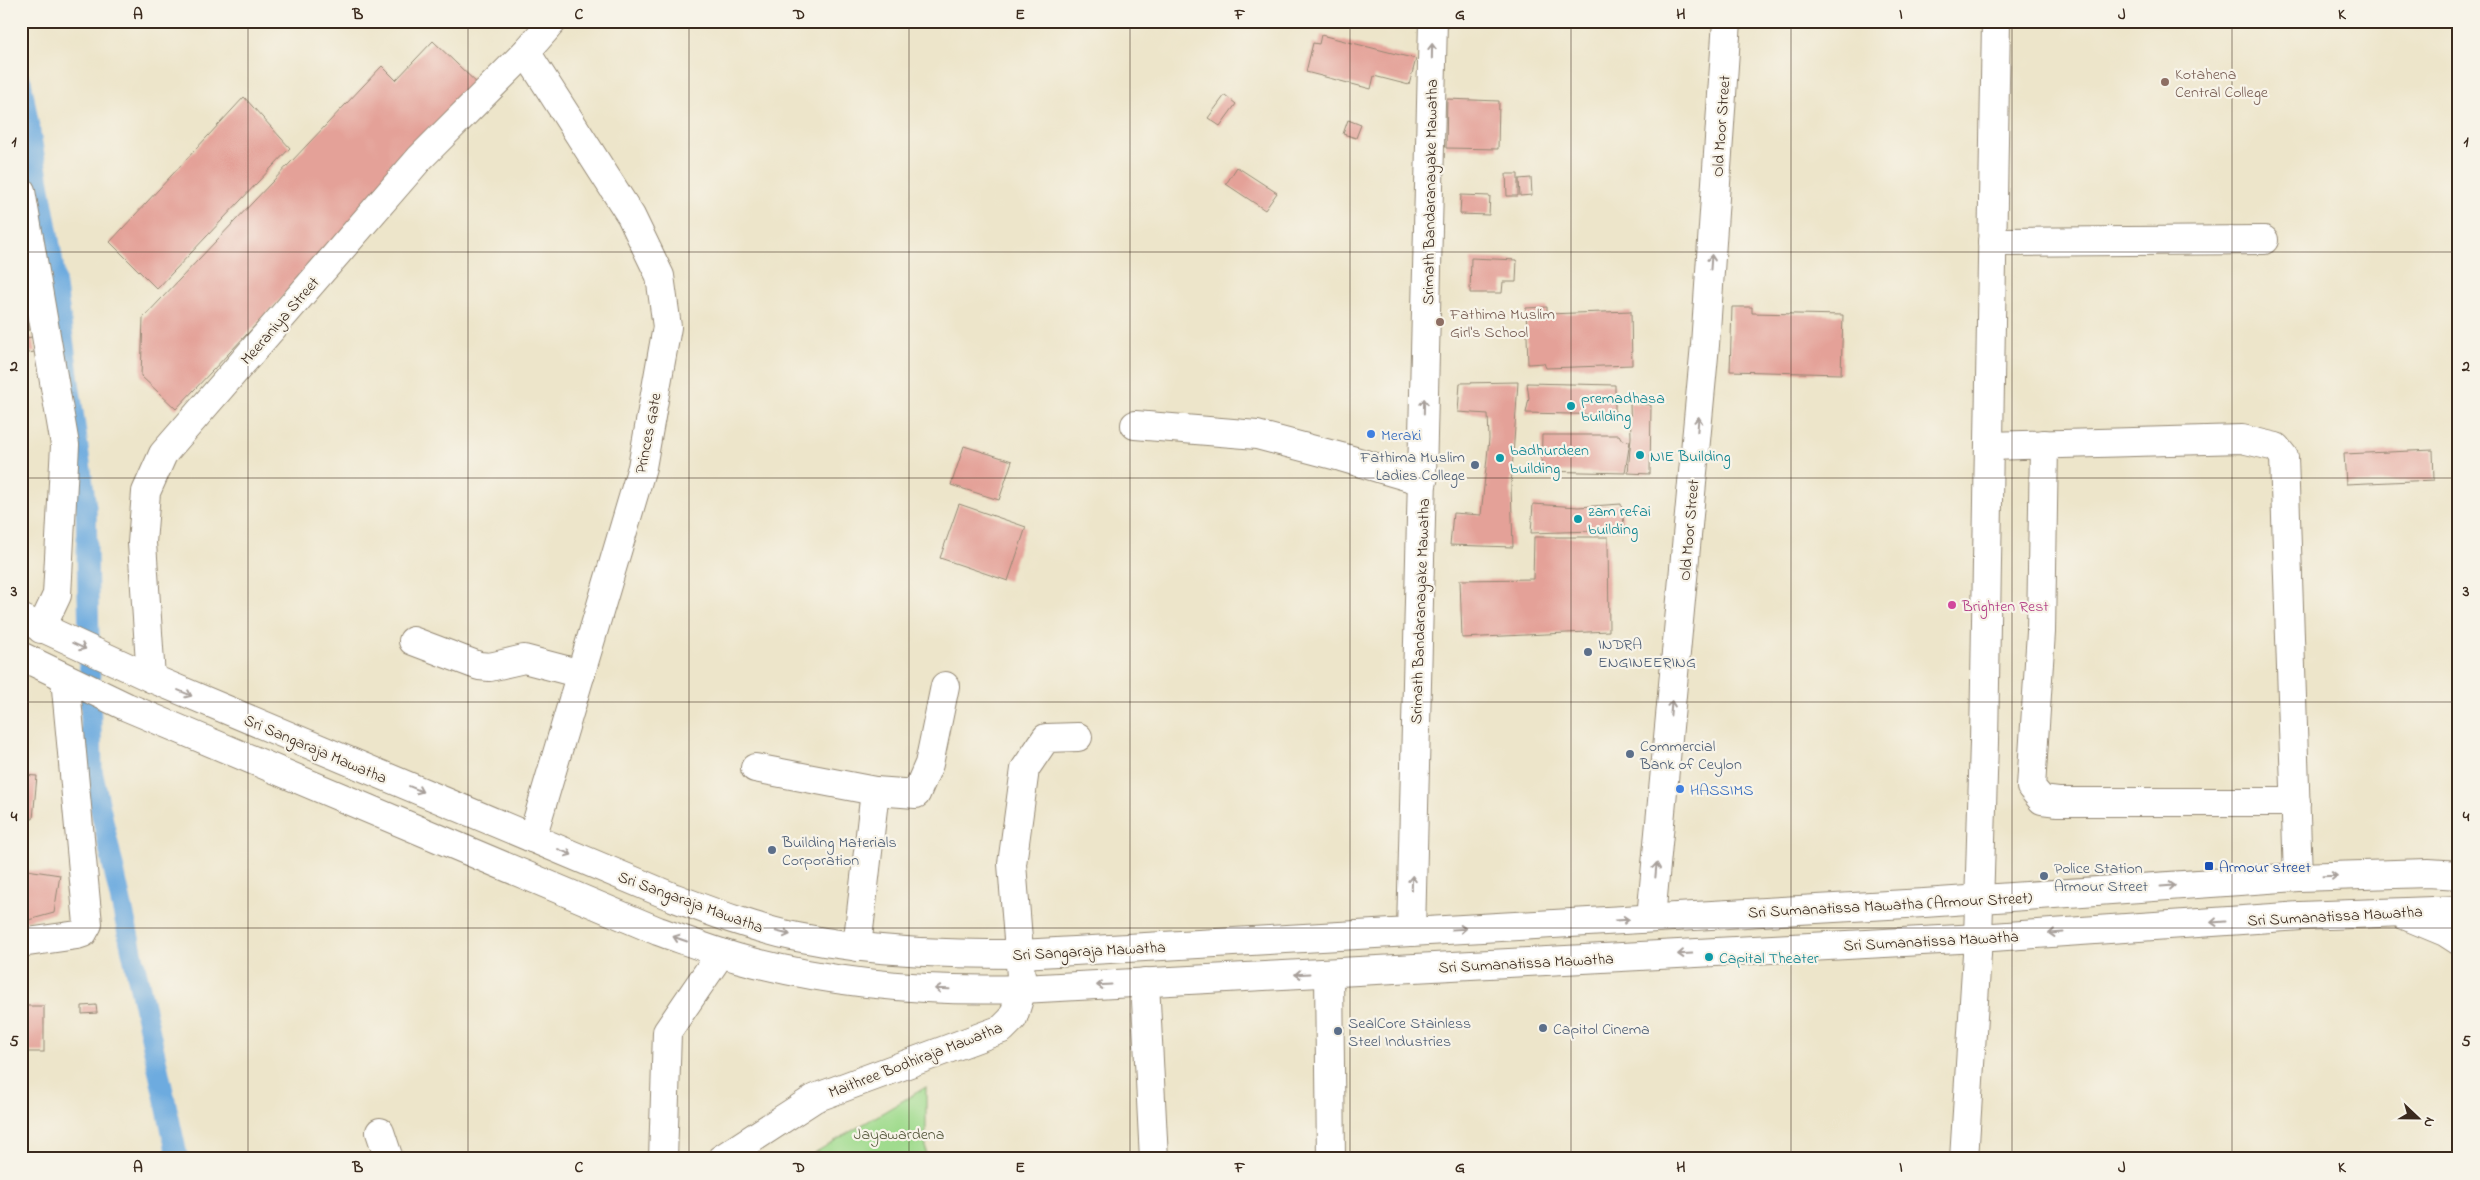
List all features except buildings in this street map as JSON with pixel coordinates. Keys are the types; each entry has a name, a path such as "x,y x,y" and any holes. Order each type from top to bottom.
{"street":[{"name":"Meeraniya Street","path":"150,678 142,543 146,492 163,454 420,158 526,52 553,21"},
{"name":"Srimath Bandaranayake Mawatha","path":"1411,932 1433,21"},
{"name":"Old Moor Street","path":"1651,918 1705,345 1727,21"},
{"path":"1964,1159 1978,938 1996,21"},
{"name":"Princes Gate","path":"526,52 632,216 660,276 667,327 642,467 532,838"},
{"path":"21,191 65,445 57,595 37,627"},
{"path":"1992,242 2264,240"},
{"path":"1135,426 1257,435 1341,456 1423,481"},
{"path":"1989,446 2242,439 2276,447 2284,457 2298,877"},
{"path":"2044,444 2041,632 2031,787 2042,800 2058,802 2296,802"},
{"name":"Sri Sangaraja Mawatha","path":"37,627 150,678 670,896 745,924 796,937 857,947 916,952 1020,954 1411,932"},
{"path":"413,641 479,666 490,667 524,659 581,674"},
{"path":"21,656 127,707 658,931 721,952 789,970 853,981 914,988 1022,989 1329,973 1331,1159"},
{"path":"21,943 76,936 83,933 88,924 72,681"},
{"path":"755,768 875,792 916,794 929,764 945,686"},
{"name":"Maithree Bodhiraja Mawatha","path":"721,1159 816,1098 1002,1029 1013,1018 1022,989 1012,864 1025,769 1046,738 1078,737"},
{"path":"857,947 875,792"},
{"name":"Sri Sumanatissa Mawatha (Armour Street)","path":"1411,932 1979,900 2298,877 2428,873 2459,875"},
{"name":"Sri Sumanatissa Mawatha","path":"1329,973 1978,938 2394,911 2459,910"},
{"path":"2394,911 2445,932 2459,941"},
{"path":"663,1159 666,1032 721,952"},
{"path":"1145,982 1154,1159"},
{"path":"380,1132 389,1159"}],"green space":[{"name":"Jayawardena","path":"926,1087 926,1159 804,1159"}],"waterway":[{"path":"21,81 52,257 86,507 92,771 178,1159"}],"place":[{"name":"Kotahena Central College","path":"2165,82"},
{"name":"Fathima Muslim Girl's School","path":"1440,322"},
{"name":"premadhasa building","path":"1571,406"},
{"name":"Meraki","path":"1371,434"},
{"name":"NIE Building","path":"1640,455"},
{"name":"badhurdeen building","path":"1500,458"},
{"name":"Fathima Muslim Ladies College","path":"1475,465"},
{"name":"zam refai building","path":"1578,519"},
{"name":"Brighten Rest","path":"1952,605"},
{"name":"INDRA ENGINEERING","path":"1588,652"},
{"name":"Commercial Bank of Ceylon","path":"1630,754"},
{"name":"HASSIMS","path":"1680,789"},
{"name":"Building Materials Corporation","path":"772,850"},
{"name":"Armour street","path":"2209,866"},
{"name":"Police Station Armour Street","path":"2044,876"},
{"name":"Capital Theater","path":"1709,957"},
{"name":"Capitol Cinema","path":"1543,1028"},
{"name":"SealCore Stainless Steel Industries","path":"1338,1031"}]}
